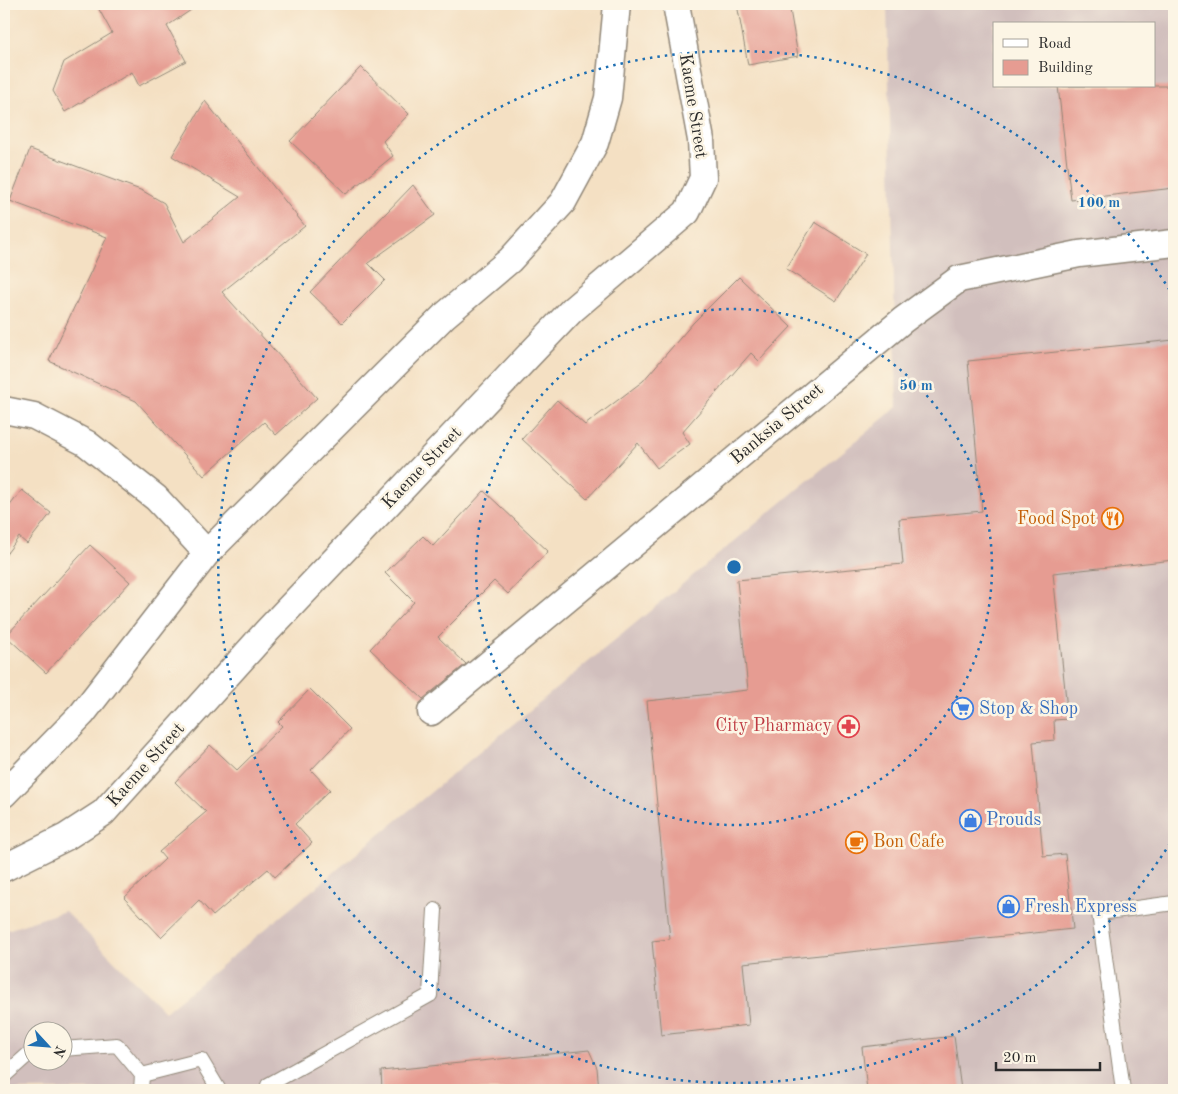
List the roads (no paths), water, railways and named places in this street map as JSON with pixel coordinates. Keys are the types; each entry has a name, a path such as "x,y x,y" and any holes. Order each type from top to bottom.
{"street":[{"path":"4,794 82,714 207,553 444,316 510,260 563,202 595,143 608,98 617,4"},
{"name":"Kaeme Street","path":"4,868 66,837 103,813 268,630 572,310 687,212 703,178 701,140 676,4"},
{"name":"Banksia Street","path":"431,712 895,326 959,279 1079,254 1174,243"},
{"path":"4,410 34,416 86,443 156,498 207,553"}],"lane":[{"path":"1123,1090 1099,913 1174,903"},
{"path":"267,1090 268,1085 430,995 435,910"},
{"path":"72,1048 117,1045 142,1075 142,1090"},
{"path":"4,1076 22,1060"},
{"path":"142,1075 201,1060 219,1090"}],"place":[{"name":"Food Spot","path":"1112,519"},
{"name":"Stop & Shop","path":"963,709"},
{"name":"City Pharmacy","path":"848,726"},
{"name":"Prouds","path":"970,820"},
{"name":"Bon Cafe","path":"857,842"},
{"name":"Fresh Express","path":"1008,907"}]}
